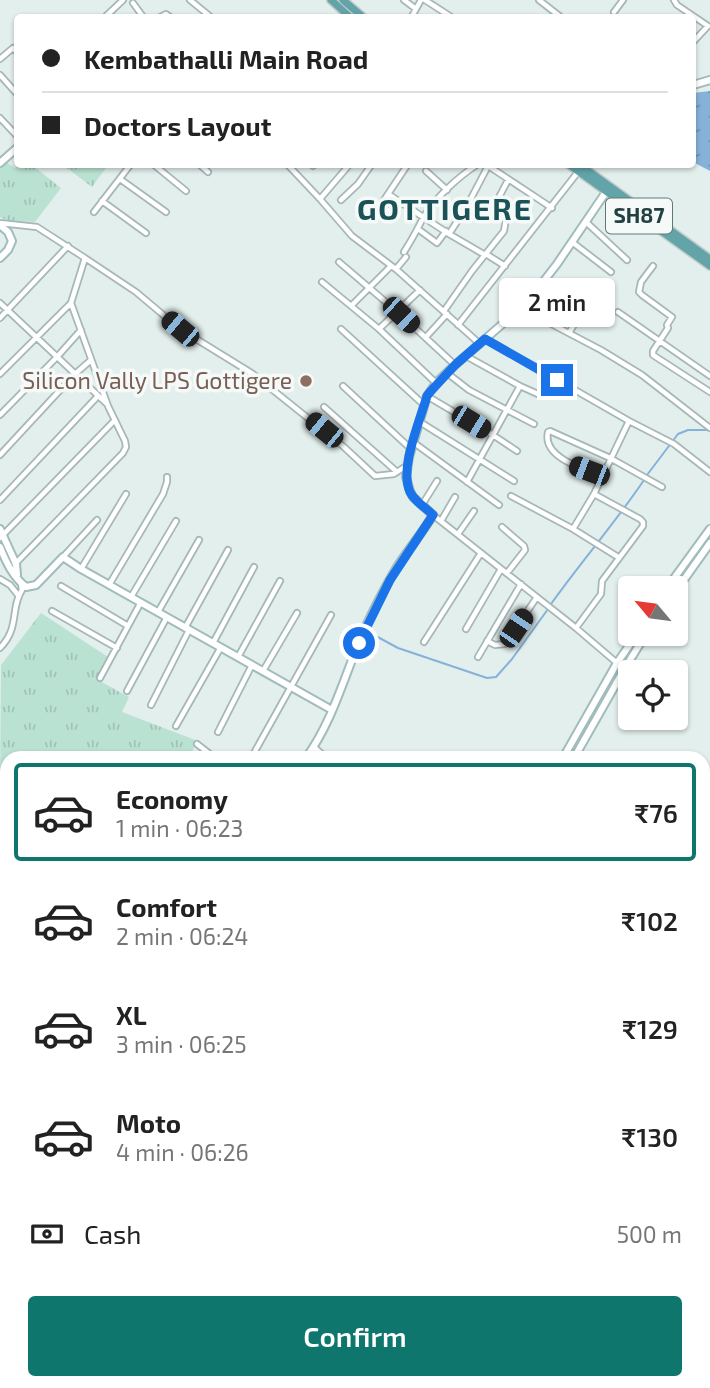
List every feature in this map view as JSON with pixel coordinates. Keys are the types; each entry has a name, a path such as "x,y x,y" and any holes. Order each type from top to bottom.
{"main road":[{"path":"331,0 347,14"},
{"path":"343,0 359,14"},
{"name":"SH87","path":"579,168 710,266"},
{"name":"SH87","path":"608,189 710,259"}],"street":[{"path":"108,14 123,0"},
{"path":"190,0 207,14"},
{"path":"404,0 416,9"},
{"path":"413,14 423,0 446,14"},
{"path":"539,0 557,14"},
{"path":"614,12 623,0"},
{"path":"674,0 677,5 692,14"},
{"path":"133,3 141,14"},
{"path":"696,39 709,24"},
{"path":"0,59 14,49"},
{"path":"0,75 14,90"},
{"path":"0,118 2,124"},
{"path":"0,163 14,151"},
{"path":"94,212 128,168"},
{"path":"158,168 186,191"},
{"path":"204,168 208,172"},
{"path":"291,168 352,236 446,312 458,325 671,442 710,472"},
{"path":"320,199 347,168"},
{"path":"341,200 358,184 369,168"},
{"path":"400,201 392,212 380,206 405,168"},
{"path":"352,305 393,268 405,254 424,216 457,179 472,168"},
{"path":"418,229 437,243 466,208 486,168"},
{"path":"491,168 552,208"},
{"path":"458,325 530,232 552,208 579,168"},
{"path":"426,171 447,190"},
{"path":"120,179 166,212"},
{"path":"426,337 504,231 507,212 496,203 508,180"},
{"path":"608,189 545,281 521,308 436,383 424,405 406,466 406,477 410,491 422,506 617,663"},
{"path":"388,194 505,266"},
{"path":"103,201 146,233"},
{"path":"586,222 627,260"},
{"path":"0,224 37,227 68,246 136,292 180,329 253,373 344,447 375,477 394,474 406,466"},
{"path":"0,224 12,241 0,258"},
{"path":"572,242 611,272"},
{"path":"0,318 68,246"},
{"path":"0,374 71,303 85,258"},
{"path":"339,262 455,365"},
{"path":"653,265 641,282 639,292 672,316 653,355 710,392"},
{"path":"322,282 352,305 436,383"},
{"path":"379,329 419,290"},
{"path":"0,303 108,405"},
{"path":"12,566 126,447 71,303"},
{"path":"569,333 585,307 588,305 600,311"},
{"path":"521,308 601,349 642,375 710,428"},
{"path":"618,312 710,376"},
{"path":"341,328 424,405"},
{"path":"0,415 81,330"},
{"path":"466,356 520,387 540,395"},
{"path":"0,455 75,374 92,360"},
{"path":"447,373 469,390 534,424"},
{"path":"343,386 412,445 499,505"},
{"path":"467,482 520,387"},
{"path":"0,500 98,396"},
{"path":"427,396 517,451"},
{"path":"324,407 397,472"},
{"path":"12,566 1,534 115,419"},
{"path":"573,529 594,494 629,421"},
{"path":"420,422 514,481"},
{"path":"540,427 610,458 662,487"},
{"path":"550,430 546,436 550,449 568,463 602,475"},
{"path":"109,585 163,494 167,477"},
{"path":"422,506 437,481"},
{"path":"81,569 127,494"},
{"path":"576,628 601,594 602,581 643,526 640,519 594,494"},
{"path":"511,496 618,557"},
{"path":"441,521 455,497"},
{"path":"458,534 474,511"},
{"path":"311,751 332,710 378,602 398,565 433,515"},
{"path":"19,580 26,587 36,585 97,520"},
{"path":"131,597 176,521"},
{"path":"502,527 524,546 524,550 507,573"},
{"path":"676,576 710,529"},
{"path":"158,612 199,540"},
{"path":"687,576 710,543"},
{"path":"0,547 22,590 18,595 12,632 0,648"},
{"path":"150,705 228,550"},
{"path":"424,642 481,553"},
{"path":"63,557 332,710"},
{"path":"213,643 254,567"},
{"path":"466,629 502,569"},
{"path":"0,579 10,585 18,595"},
{"path":"238,657 280,581"},
{"path":"478,657 521,584"},
{"path":"61,586 128,626"},
{"path":"488,641 495,645 505,644 537,597"},
{"path":"100,678 141,602"},
{"path":"52,611 117,648"},
{"path":"263,671 297,613"},
{"path":"255,751 331,615"},
{"path":"127,691 167,617"},
{"path":"567,751 629,646"},
{"path":"176,726 221,647"},
{"path":"218,732 251,665"},
{"path":"578,751 618,686"},
{"path":"197,744 206,751"},
{"path":"314,747 318,751"}],"green space":[{"path":"6,162 14,168 36,168 61,188 35,222 9,221 0,217 0,169"},
{"path":"67,168 106,168 92,187"},
{"path":"41,613 108,657 96,679 129,697 122,712 198,741 192,751 0,751 1,665"}],"water":[{"path":"710,91 710,171 696,164 696,93"}],"waterway":[{"path":"647,475 678,434 688,430 708,430"},
{"path":"551,604 644,480"},
{"path":"374,635 398,648 487,678 496,677 548,609"}],"place":[{"name":"Silicon Vally LPS Gottigere","path":"306,381"}],"district":[{"name":"GOTTIGERE","path":"445,210"}],"route":[{"path":"359,643 398,565 433,515 413,497 406,477 406,466 427,396 436,383 485,339 557,380"}]}
